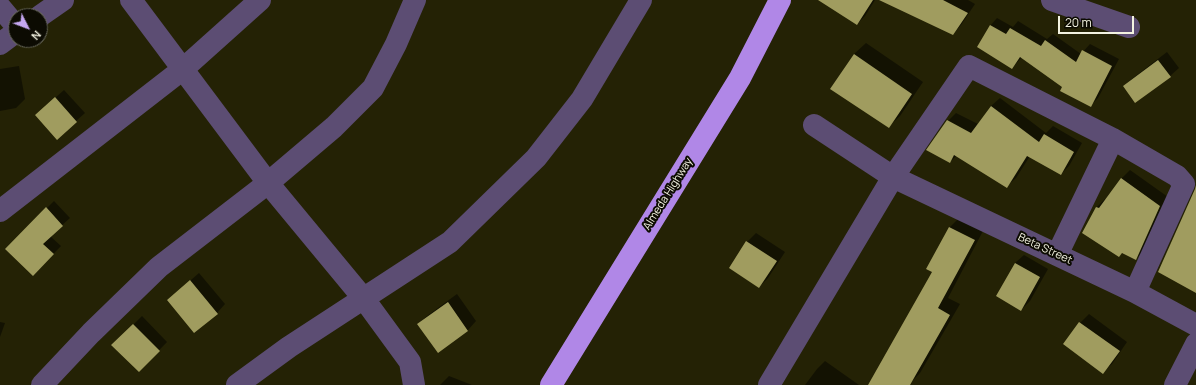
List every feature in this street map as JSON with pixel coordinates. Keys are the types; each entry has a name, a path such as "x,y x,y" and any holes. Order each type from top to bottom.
{"highway":[{"name":"Almeda Highway","path":"551,385 740,78 780,0"}],"street":[{"path":"48,10 63,0"},
{"path":"130,0 268,183 364,298 410,362 414,385"},
{"path":"0,212 183,69 260,0"},
{"path":"42,385 91,333 159,267 268,183 334,127 373,88 396,44 415,0"},
{"path":"238,385 289,347 450,242 536,158 582,99 641,0"},
{"path":"1052,0 1129,27"},
{"path":"0,7 8,16"},
{"path":"769,385 893,177 969,66 1113,139 1177,176 1184,184 1135,292"},
{"name":"Beta Street","path":"814,125 893,177 1135,292 1196,325"},
{"path":"1057,255 1113,139"},
{"path":"1175,385 1196,344"}],"building":[{"path":"818,0 873,0 857,25"},
{"path":"879,0 943,0 968,13 953,35"},
{"path":"990,25 1006,34 1010,28 1041,46 1045,40 1076,62 1082,50 1112,66 1091,107 1060,91 1062,87 1020,57 1012,69 977,47"},
{"path":"854,54 912,94 889,128 830,89"},
{"path":"1158,60 1171,77 1135,103 1123,86"},
{"path":"55,97 77,122 57,140 35,115"},
{"path":"991,106 1039,142 1044,134 1074,152 1061,175 1027,156 1007,188 954,155 950,163 926,150 947,120 971,133"},
{"path":"1121,178 1160,206 1136,260 1122,253 1119,257 1082,233 1096,207 1099,208"},
{"path":"1196,185 1196,293 1158,272"},
{"path":"46,207 63,226 43,244 54,254 33,276 5,249"},
{"path":"949,227 975,240 938,308 950,315 910,385 868,385 932,272 926,269"},
{"path":"746,241 777,261 759,288 729,268"},
{"path":"1015,263 1040,277 1021,311 996,296"},
{"path":"190,280 218,314 194,333 167,300"},
{"path":"448,302 468,331 438,353 417,324"},
{"path":"1079,322 1120,351 1103,374 1063,344"},
{"path":"133,324 160,351 139,372 111,345"}]}
